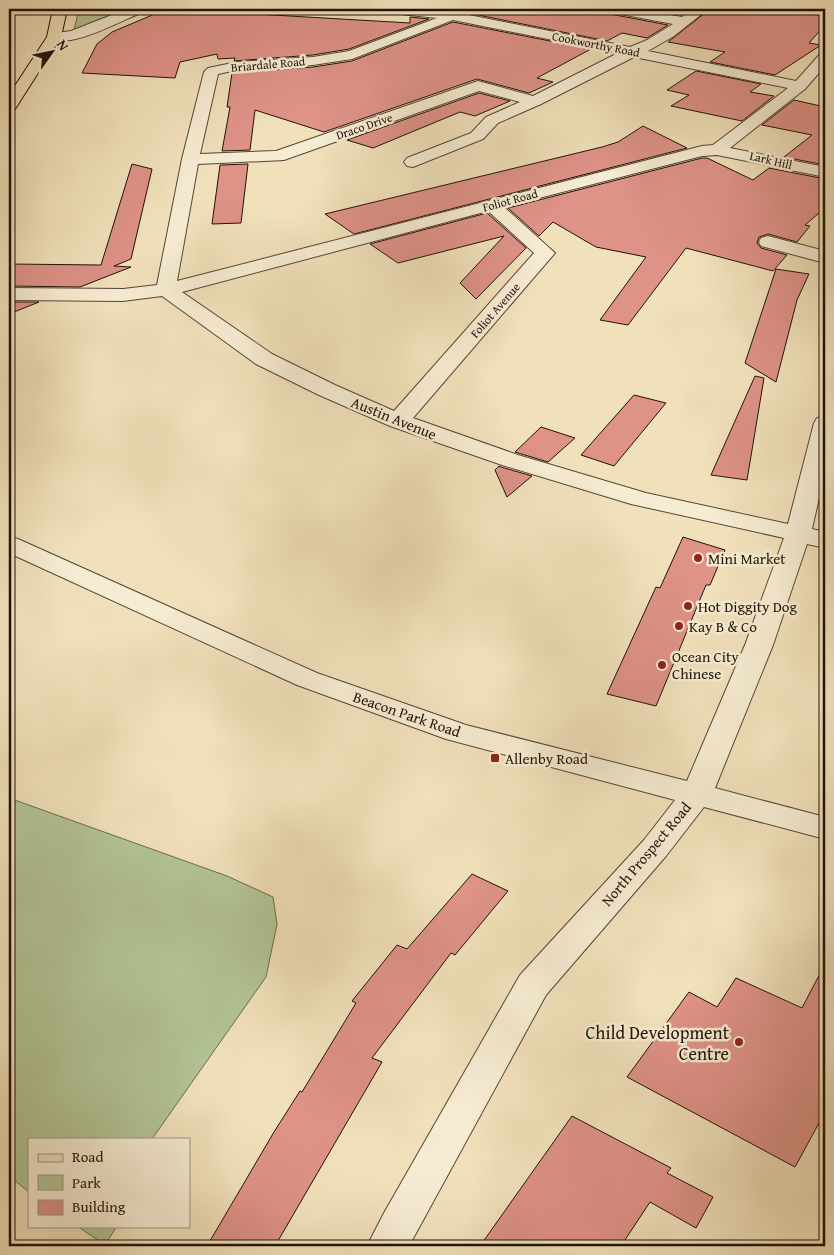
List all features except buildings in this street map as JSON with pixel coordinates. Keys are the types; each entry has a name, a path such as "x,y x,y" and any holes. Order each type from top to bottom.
{"main road":[{"path":"9,106 54,37 60,9"},
{"path":"9,91 34,42"}],"street":[{"path":"54,37 74,35 138,9"},
{"name":"Cookworthy Road","path":"392,9 455,12 634,52 800,86"},
{"path":"615,9 685,22"},
{"path":"413,162 477,136 492,120 666,37 702,9"},
{"name":"Briardale Road","path":"166,290 190,159 209,75 213,71 237,66 313,61 352,55 442,21 455,12"},
{"name":"Foliot Road","path":"166,290 702,151 717,150 800,86 825,57"},
{"name":"Draco Drive","path":"190,159 278,156 478,86 535,101"},
{"name":"Lark Hill","path":"717,150 825,172"},
{"name":"Foliot Avenue","path":"398,421 545,253 491,206"},
{"path":"768,242 825,257"},
{"path":"9,294 123,295 166,290"},
{"name":"Austin Avenue","path":"166,290 264,359 398,421 510,460 640,499 825,540"},
{"name":"North Prospect Road","path":"388,1246 533,985 655,848 697,794 759,645 798,534 825,423"},
{"name":"Beacon Park Road","path":"9,544 306,679 457,732 825,828"}],"green space":[{"path":"79,9 134,9 73,34"},
{"path":"9,798 227,876 273,897 277,924 266,977 153,1138 28,1138 28,1191 9,1176"},
{"path":"80,1228 116,1228 105,1245"}],"place":[{"name":"Mini Market","path":"698,558"},
{"name":"Hot Diggity Dog","path":"688,606"},
{"name":"Kay B & Co","path":"679,626"},
{"name":"Ocean City Chinese","path":"662,665"},
{"name":"Allenby Road","path":"495,758"},
{"name":"Child Development Centre","path":"739,1042"}]}
